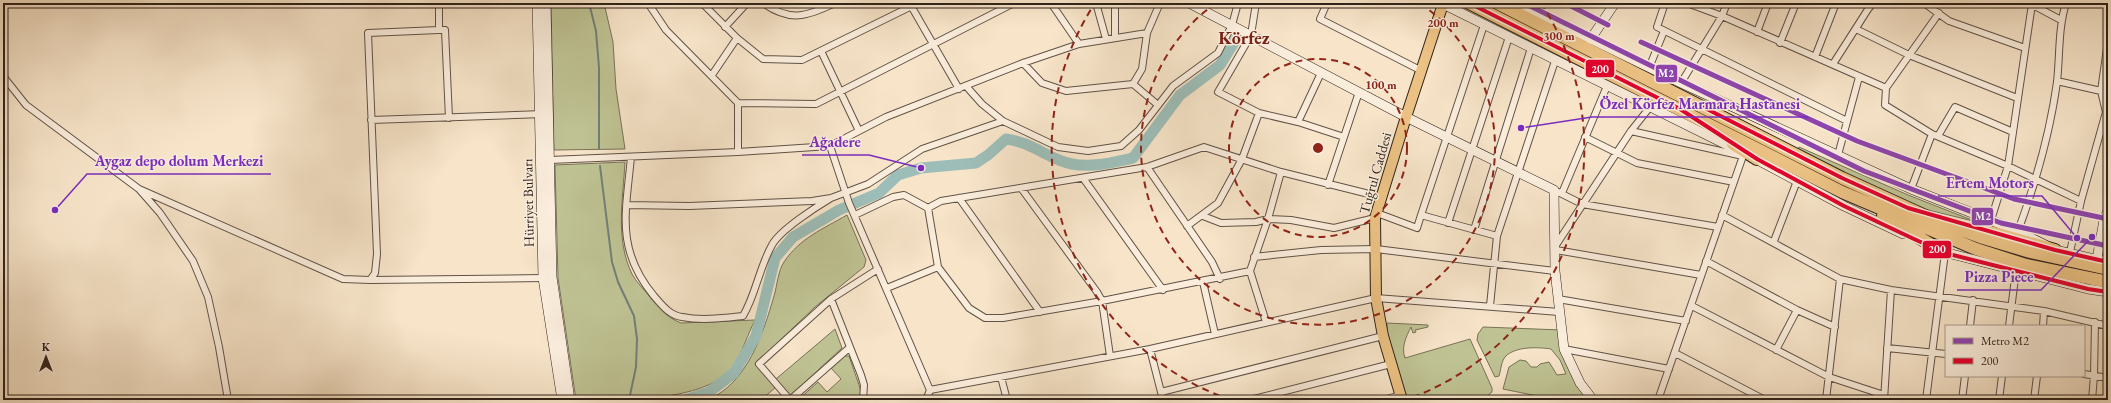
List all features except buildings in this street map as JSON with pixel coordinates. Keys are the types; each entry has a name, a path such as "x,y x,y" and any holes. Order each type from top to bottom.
{"highway":[{"path":"1469,3 1908,208 1980,237 2030,252 2108,268"},
{"path":"1497,3 1842,192 1945,253"},
{"path":"1682,103 1757,159"},
{"path":"1842,192 1976,249 2026,265 2108,282"},
{"path":"1908,208 2055,250"}],"main road":[{"name":"Hürriyet Bulvarı","path":"537,3 544,114 550,160 552,277 570,400"},
{"name":"Hürriyet Bulvarı","path":"546,3 543,278 562,400"},
{"path":"1190,3 1406,117 1558,191 1556,271 1564,349 1580,383 1593,400"},
{"path":"1517,3 1649,68 1911,189 2018,230 2055,250 2070,252 2108,262"},
{"path":"1590,40 1615,3"},
{"path":"1445,4 1555,61 1743,154 1757,159 1844,206 1945,253 2088,289 2108,292"},
{"name":"Tuğrul Caddesi","path":"1401,398 1383,336 1376,298 1376,216 1420,70 1445,4"},
{"path":"2097,259 2104,220 2108,210"}],"street":[{"path":"439,3 439,30"},
{"path":"648,3 666,30 712,75 717,83 738,102 816,104 1014,3"},
{"path":"702,3 725,27 763,59 802,60 822,52 910,5 918,3"},
{"path":"725,27 747,3"},
{"path":"763,3 776,13 793,17 814,14 835,3"},
{"path":"1051,3 1079,44"},
{"path":"1096,3 1106,39"},
{"path":"1115,3 1115,38"},
{"path":"1133,84 1142,68 1147,33 1160,3"},
{"path":"910,5 963,88 982,104 1003,121 1058,147 1088,151 1121,146 1139,130 1173,86 1196,67 1218,53 1232,25 1238,3"},
{"path":"1256,3 1251,35 1218,92 1259,113 1298,122 1344,137"},
{"path":"1327,3 1320,19 1420,70"},
{"path":"1665,3 1657,27 1846,121"},
{"path":"1687,3 1722,16 1780,43 1833,64 1886,88"},
{"path":"1681,83 1722,16 1727,3"},
{"path":"1757,32 1768,3"},
{"path":"1780,43 1796,3"},
{"path":"1815,57 1836,3"},
{"path":"1833,64 1871,5 1862,3"},
{"path":"1924,3 1949,21 2025,48"},
{"path":"2018,230 2036,180 2049,131 2057,81 2061,20 2066,3"},
{"path":"1991,220 2008,166 2030,4 2061,20"},
{"path":"1939,14 1886,88 1885,105 1932,134 2008,166 2081,201"},
{"path":"1203,216 1221,224 1256,222 1268,219 1291,220 1334,228 1376,216 1417,228 1484,25"},
{"path":"1856,29 1909,55 2017,98"},
{"path":"370,280 375,273 377,254 368,33 445,30 449,118"},
{"path":"1649,68 1664,31"},
{"path":"550,160 738,152 830,146 886,117 1024,63 1079,44 1147,33"},
{"path":"1448,223 1509,37"},
{"path":"712,75 737,38"},
{"path":"2070,252 2081,201 2107,112 2101,91 2108,41"},
{"path":"1474,230 1531,48"},
{"path":"822,52 859,131"},
{"path":"1490,306 1497,236 1555,61"},
{"path":"1024,63 1042,83 1066,91 1133,84 1158,105"},
{"path":"1298,122 1321,73"},
{"path":"3,76 26,105 139,189 160,213 193,261 208,297 228,400"},
{"path":"1838,155 1859,76"},
{"path":"2057,81 2101,91"},
{"path":"1607,86 1585,137 1558,191 1582,204 1718,227"},
{"path":"1328,185 1359,92"},
{"path":"738,102 738,152"},
{"path":"1650,107 1616,153 1582,204 1556,247 1701,275"},
{"path":"1938,136 1954,107 2013,132"},
{"path":"1187,226 1203,216 1218,203 1242,159 1259,113"},
{"path":"371,120 544,114"},
{"path":"627,205 689,206 812,201 831,198 846,194 868,184 922,149 1003,121"},
{"path":"1631,131 1743,154 1701,275 1692,306 1658,400"},
{"path":"1911,189 1932,134"},
{"path":"1585,137 1637,163 1734,182"},
{"path":"830,146 849,203 930,390 926,400"},
{"path":"928,208 941,201 1146,167 1204,147 1281,172 1381,198"},
{"path":"631,157 624,225 627,245 638,274 651,292 667,311 682,317 714,318 743,316 751,302 761,270 772,244 806,213 831,198"},
{"path":"1146,167 1212,262 1220,279"},
{"path":"1266,322 1250,271 1268,219 1281,172"},
{"path":"1083,178 1162,290"},
{"path":"1774,242 1797,181"},
{"path":"1021,188 1097,292 1102,302 1110,356"},
{"path":"139,189 343,279 543,278"},
{"path":"854,213 893,197 904,195 928,208"},
{"path":"959,198 1040,312"},
{"path":"928,208 938,267 969,308 985,318 1003,318 1102,302 1220,279 1250,271"},
{"path":"1722,215 1840,278 1891,290 1973,300 2044,311 2108,326"},
{"path":"1421,216 1497,236"},
{"path":"1254,257 1321,250 1376,249 1556,271"},
{"path":"1926,400 1938,296 1945,253"},
{"path":"1706,261 1797,310 1835,327"},
{"path":"887,288 938,267"},
{"path":"849,348 790,400 759,364 831,299 878,269"},
{"path":"2009,325 2016,270"},
{"path":"1826,400 1840,278"},
{"path":"1203,282 1215,334"},
{"path":"1692,306 1829,377 1884,397 1891,290"},
{"path":"930,390 1150,349 1376,298 1559,312"},
{"path":"1558,298 1686,321"},
{"path":"831,299 849,348 861,375 863,399"},
{"path":"1970,325 1973,300"},
{"path":"1776,350 1797,310"},
{"path":"2043,325 2044,311"},
{"path":"2092,400 2095,322"},
{"path":"1161,392 1383,336"},
{"path":"1887,348 1945,354"},
{"path":"1150,349 1163,400"},
{"path":"1564,349 1669,369"},
{"path":"1674,353 1765,400"},
{"path":"1250,400 1391,364"},
{"path":"2085,374 2108,378"},
{"path":"1001,377 1007,400"},
{"path":"1962,400 1965,377"},
{"path":"1999,400 2002,377"},
{"path":"2034,400 2037,377"},
{"path":"1382,400 1401,398"}],"green space":[{"path":"551,3 604,3 613,42 616,89 625,149 554,150"},
{"path":"1799,147 1908,195 1977,222 1908,205 1796,153"},
{"path":"625,162 621,219 623,247 632,274 638,283 663,312 681,323 755,320 733,367 720,379 703,387 660,397 614,400 576,400 558,278 555,165"},
{"path":"847,215 866,260 864,267 815,307 755,364 776,387 761,400 707,400 721,392 733,382 743,370 751,356 765,326 782,266 790,254 805,240"},
{"path":"1387,323 1428,325 1428,327 1415,330 1416,332 1413,333 1411,327 1404,346 1405,358 1470,339 1492,388 1492,392 1482,400 1406,400 1387,334"},
{"path":"1483,327 1562,330 1564,349 1593,400 1557,400 1503,389 1509,367 1520,360 1526,361 1531,367 1537,367 1540,364 1549,362 1557,375 1566,374 1560,360 1551,349 1527,348 1509,353 1503,361 1499,376 1495,377 1477,340 1478,334"},
{"path":"835,329 842,348 790,396 776,379"},
{"path":"844,356 849,356 861,394 854,400 798,400 818,382 827,392 841,379 831,368"}],"waterway":[{"path":"589,3 596,31 599,68 599,149"},
{"path":"685,400 709,392 734,373 756,336 775,258 793,237 839,210 879,193 898,175 921,168 976,163 988,155 1006,139 1033,147 1056,159 1072,164 1095,165 1133,158 1180,95 1220,65 1238,36"},
{"path":"600,166 612,262 618,282 634,316 637,339 636,367 629,400"}],"metro line":[{"name":"M2","path":"1524,3 1864,171 2001,223 2108,246"},
{"name":"M2","path":"1565,3 1608,25"},
{"name":"M2","path":"1641,42 1857,141 2014,199 2108,219"}],"transit line":[{"name":"200","path":"1469,3 1680,109 1757,159 1844,206 1914,239 1945,253 2088,289 2108,292"},
{"name":"200","path":"1701,106 1842,178 1908,208 2055,250 2108,262"}],"place":[{"name":"Özel Körfez Marmara Hastanesi","path":"1521,128"},
{"name":"Ağadere","path":"921,168"},
{"name":"Aygaz depo dolum Merkezi","path":"55,210"},
{"name":"Pizza Piece","path":"2092,237"},
{"name":"Ertem Motors","path":"2077,238"}],"district":[{"name":"Körfez","path":"1244,38"}]}
